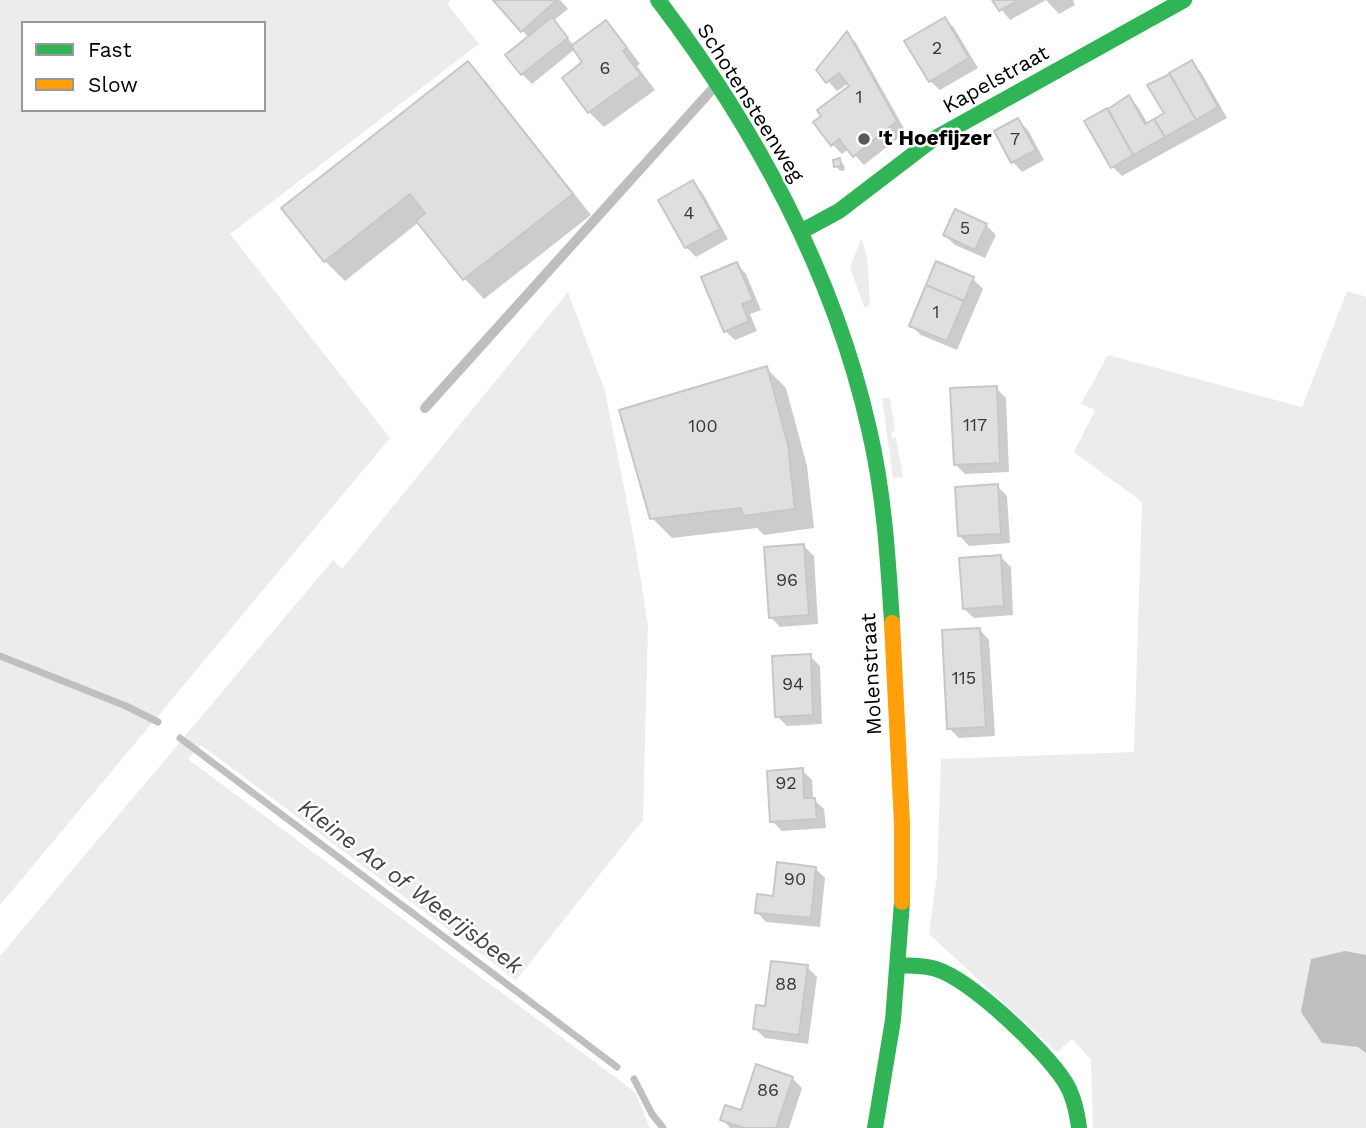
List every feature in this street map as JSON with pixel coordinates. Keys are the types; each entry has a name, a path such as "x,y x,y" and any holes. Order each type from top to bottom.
{"main road":[{"name":"Schotensteenweg","path":"658,0 718,83 762,155 802,231 858,384"},
{"name":"Kapelstraat","path":"802,231 839,211 926,144 1184,0"},
{"name":"Molenstraat","path":"858,384 873,444 878,478 893,666 902,838 898,965 876,1128"},
{"path":"898,965 937,969 972,989 1064,1079 1076,1105 1079,1128"}],"lane":[{"path":"425,408 718,83"}],"shaded area":[{"path":"0,0 451,0 447,4 479,44 230,234 390,438 0,905"},
{"path":"861,239 868,263 869,280 870,306 864,307 850,267"},
{"path":"1347,291 1366,297 1366,1128 1093,1128 1091,1060 1072,1039 1057,1052 929,934 937,875 941,759 1134,752 1142,502 1074,452 1095,410 1081,404 1108,355 1302,407"},
{"path":"568,292 605,391 648,625 643,820 516,980 201,745 188,759 635,1092 650,1128 0,1128 0,956 333,560 342,569"},
{"path":"882,398 890,398 895,431 891,433 892,438 896,437 903,477 893,478"},
{"path":"1345,951 1366,955 1366,1053 1358,1047 1322,1043 1301,1012 1311,959"}],"building":[{"path":"493,0 557,0 521,32"},
{"path":"992,0 1019,0 999,11"},
{"path":"552,17 568,38 521,75 505,55"},
{"path":"945,17 969,58 929,82 904,41"},
{"path":"606,20 627,48 623,51 641,75 588,113 562,78 582,62 571,46"},
{"path":"847,31 897,121 853,157 839,139 831,146 813,122 821,116 817,110 849,86 839,73 826,83 816,70"},
{"path":"1192,60 1218,107 1196,120 1169,73"},
{"path":"468,61 573,194 463,280 416,221 425,213 410,194 324,262 281,208"},
{"path":"1170,74 1196,120 1165,137 1154,119 1164,113 1147,85"},
{"path":"1129,95 1145,124 1154,119 1165,137 1133,155 1108,109"},
{"path":"1107,108 1133,155 1111,168 1084,121"},
{"path":"1018,118 1036,150 1011,163 994,131"},
{"path":"840,158 841,166 834,167 833,160"},
{"path":"693,180 720,229 685,248 658,200"},
{"path":"955,209 987,224 975,250 943,235"},
{"path":"936,261 974,277 964,301 926,285"},
{"path":"737,262 753,300 742,304 749,321 724,332 701,277"},
{"path":"926,285 964,301 947,341 909,326"},
{"path":"767,366 788,445 795,509 743,516 741,508 650,519 619,410"},
{"path":"997,386 1000,463 954,465 950,388"},
{"path":"998,484 1001,534 958,536 955,487"},
{"path":"804,544 809,615 769,618 764,547"},
{"path":"1001,555 1004,606 963,609 959,558"},
{"path":"980,628 986,727 947,729 942,630"},
{"path":"811,654 813,715 775,717 772,656"},
{"path":"803,768 804,798 815,798 817,819 770,822 767,771"},
{"path":"777,862 816,867 811,918 755,913 757,894 773,896"},
{"path":"771,961 808,965 799,1035 753,1029 756,1005 765,1006"},
{"path":"756,1064 793,1077 776,1128 744,1128 720,1120 725,1105 741,1110"}],"waterway":[{"name":"Kleine Aa of Weerijsbeek","path":"0,656 126,706 158,722"},
{"name":"Kleine Aa of Weerijsbeek","path":"180,738 617,1067"},
{"name":"Kleine Aa of Weerijsbeek","path":"634,1079 652,1114 663,1128"}],"traffic: fast":[{"path":"658,0 727,98 758,150 812,258 835,314 854,371 874,453 885,525 892,623"},
{"path":"802,231 839,211 932,140 1184,0"},
{"path":"875,1128 893,1020 902,902"},
{"path":"898,965 922,966 951,976 987,1001 1025,1035 1065,1082 1075,1104 1079,1128"}],"traffic: slow":[{"path":"892,623 902,824 902,902"}],"place":[{"name":"'t Hoefijzer","path":"864,139"}]}
